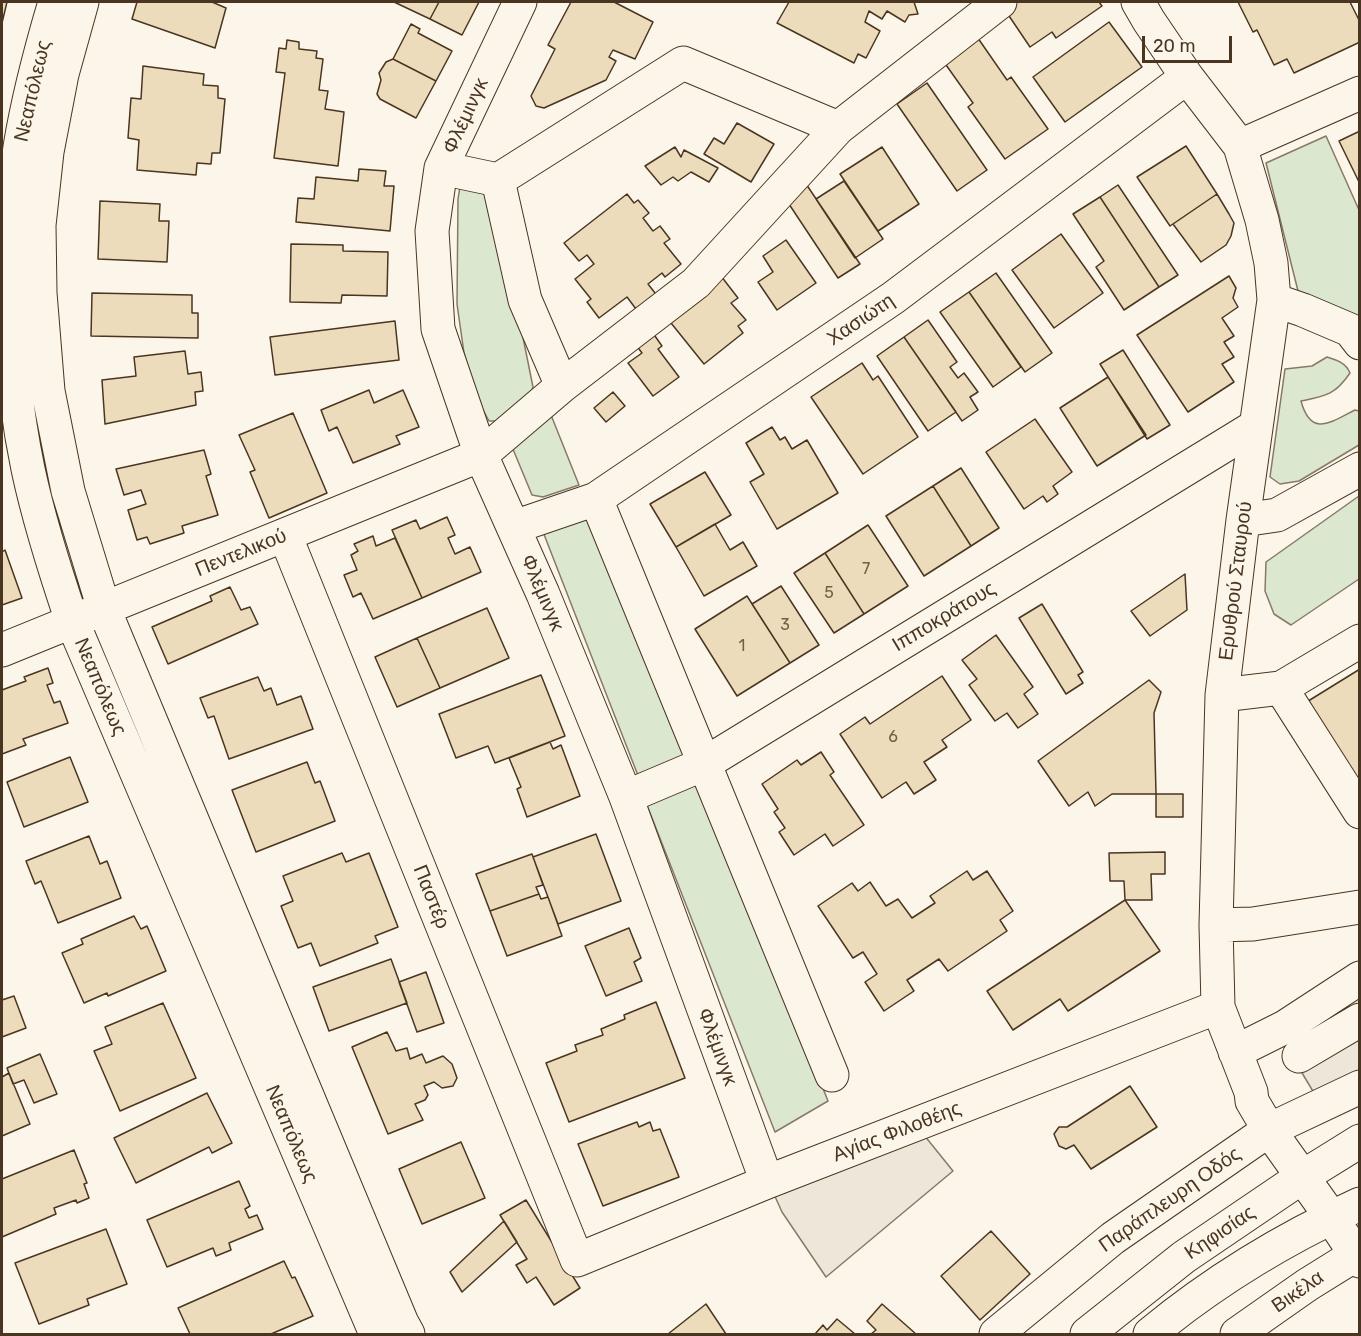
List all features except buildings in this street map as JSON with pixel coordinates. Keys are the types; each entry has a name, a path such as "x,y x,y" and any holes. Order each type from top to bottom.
{"street":[{"name":"Νεαπόλεως","path":"55,2 36,67 21,146 12,226 10,307 16,388 28,468 47,546 72,621 387,1332"},
{"name":"Νεαπόλεως","path":"82,2 62,75 47,152 39,225 40,293 48,391 68,491 104,609 387,1332"},
{"name":"Φλέμινγκ","path":"520,2 441,168 432,231 438,329 481,455 543,594 626,796 766,1182"},
{"name":"Πεντελικού","path":"2,650 481,455 562,386 696,283 838,128 1000,2"},
{"name":"Ερυθρού Σταυρού","path":"1138,2 1187,77 1240,146 1262,220 1271,263 1274,300 1243,520 1222,695 1216,925 1218,1008 1251,1092 1252,1101 1302,1177 1345,1210 1358,1256"},
{"path":"441,168 498,180 683,63 838,128"},
{"name":"Χασιώτη","path":"514,527 596,500 893,298 1187,77"},
{"path":"1240,146 1359,93"},
{"path":"498,180 525,300 562,386"},
{"path":"1274,300 1350,330 1359,343"},
{"name":"Ιπποκράτους","path":"626,796 704,764 1257,426"},
{"path":"1243,520 1277,515 1359,470"},
{"path":"596,500 832,1075"},
{"name":"Παστέρ","path":"285,535 577,1260"},
{"path":"1222,695 1281,688 1359,641"},
{"path":"1281,688 1359,812"},
{"path":"1216,925 1253,924 1359,907"},
{"path":"1236,1052 1285,1027 1359,978"},
{"name":"Αγίας Φιλοθέης","path":"577,1260 766,1182 1218,1008"},
{"path":"1299,1056 1359,1020"},
{"name":"Παράπλευρη Οδός","path":"996,1335 1113,1238 1269,1130 1359,1087"},
{"name":"Κηφισίας","path":"1087,1335 1184,1257 1302,1177 1359,1142"},
{"name":"Κηφισίας","path":"1150,1335 1205,1291 1252,1260 1345,1210"},
{"name":"Βικέλα","path":"1237,1335 1307,1285 1358,1256"}],"green space":[{"path":"1326,136 1359,210 1359,326 1301,303 1266,163"},
{"path":"484,166 533,387 528,400 498,421 489,421 476,397 464,353 457,304 458,199 463,168"},
{"path":"1327,357 1344,364 1350,373 1340,386 1329,393 1301,401 1305,413 1310,420 1323,424 1355,410 1359,411 1359,445 1299,481 1280,484 1270,477 1285,369 1312,366"},
{"path":"549,410 579,485 543,497 532,495 510,442"},
{"path":"1359,496 1359,579 1291,625 1274,614 1265,591 1266,562"},
{"path":"583,504 688,759 639,778 538,519"},
{"path":"700,780 828,1101 775,1132 645,800"}],"shaded area":[{"path":"1359,990 1359,1071 1314,1093 1283,1041"},
{"path":"924,1135 953,1171 826,1277 782,1212 773,1192"}]}
